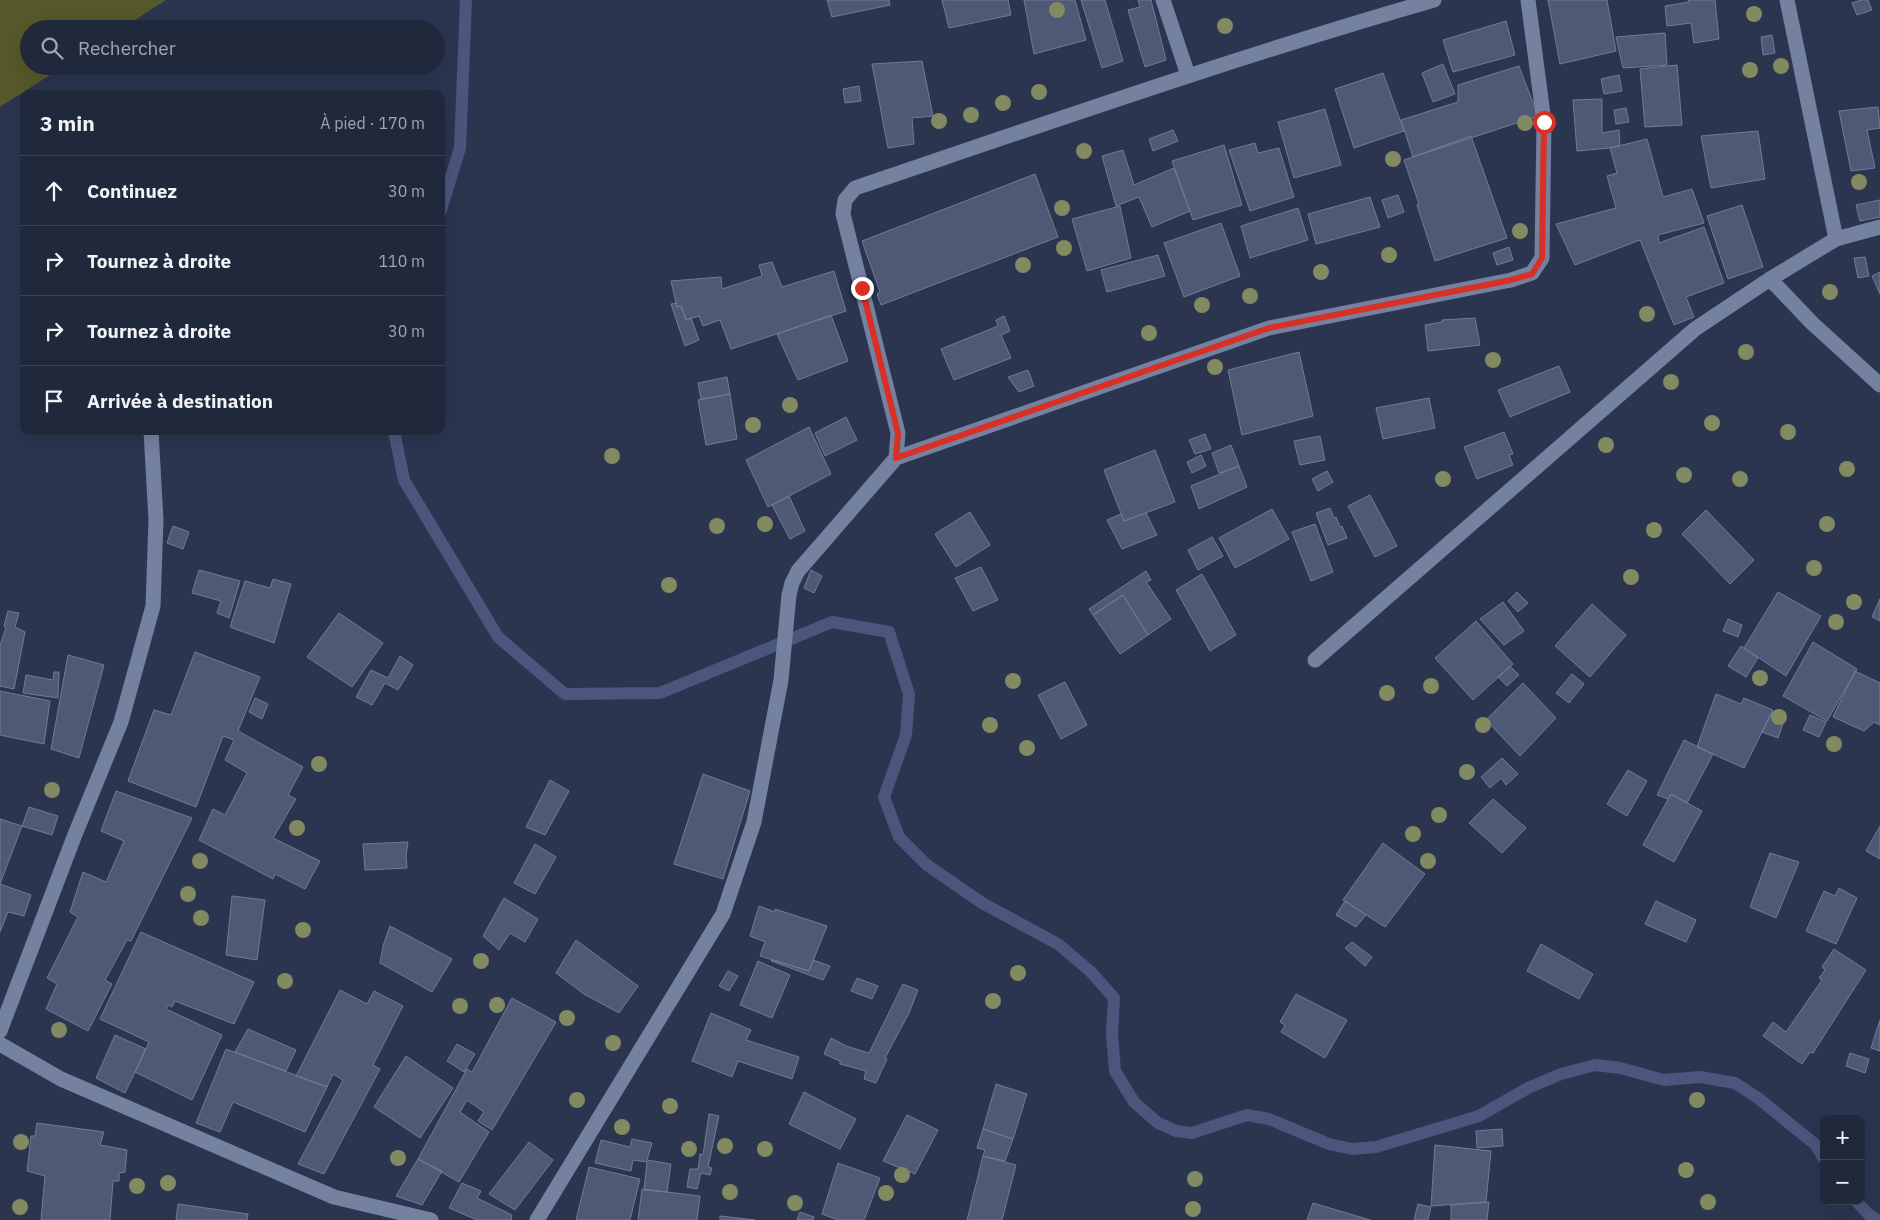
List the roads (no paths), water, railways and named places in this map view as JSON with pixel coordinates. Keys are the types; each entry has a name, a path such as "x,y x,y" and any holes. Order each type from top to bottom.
{"street":[{"path":"1163,0 1188,76"},
{"path":"896,458 898,433 843,214 844,200 855,188 1188,76 1434,0"},
{"path":"536,1220 723,914 754,822 781,680 789,595 798,571 896,458 1269,328 1511,280 1532,274 1542,258 1544,122 1528,0"},
{"path":"1787,0 1836,239"},
{"path":"1315,660 1695,329 1770,279 1836,239 1880,227"},
{"path":"1770,279 1812,323 1880,385"},
{"path":"0,1031 74,837 121,722 152,606 156,520 151,435"},
{"path":"0,1044 61,1079 334,1197 431,1220"}],"waterway":[{"path":"445,197 460,148 466,0"},
{"path":"395,435 404,480 498,637 565,694 660,693 832,622 889,632 909,694 906,735 884,797 899,837 927,865 982,903 1058,944 1091,972 1114,998 1112,1034 1115,1071 1134,1102 1158,1123 1176,1131 1192,1133 1247,1115 1269,1119 1329,1144 1352,1149 1376,1147 1479,1116 1528,1088 1561,1074 1595,1065 1620,1068 1664,1080 1700,1077 1735,1083 1758,1098 1816,1145 1820,1152"},
{"path":"1860,1205 1877,1220"}]}
